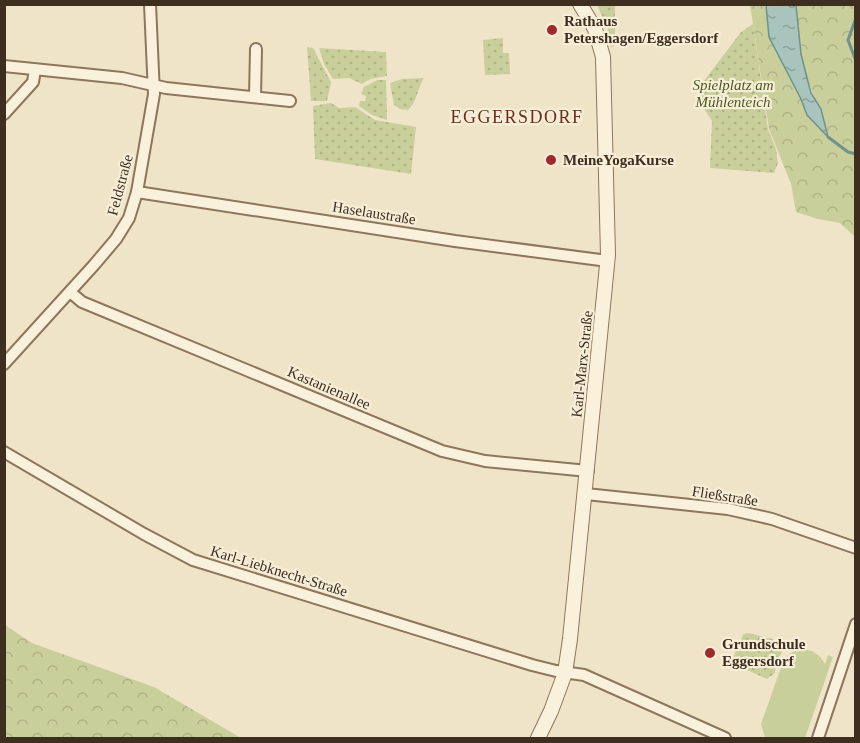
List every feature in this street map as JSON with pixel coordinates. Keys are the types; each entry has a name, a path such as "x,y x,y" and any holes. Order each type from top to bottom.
{"street":[{"name":"Feldstraße","path":"4,364 70,292 123,229 137,192 151,116 154,84 150,4"},
{"name":"Karl-Marx-Straße","path":"538,738 565,673 586,494 608,261 603,57 595,29 580,4"},
{"path":"255,96 256,49"},
{"path":"4,66 122,78 166,88 290,101"},
{"path":"4,114 33,82 35,70"},
{"name":"Haselaustraße","path":"137,192 455,241 608,261"},
{"name":"Kastanienallee","path":"70,292 82,302 442,451 485,461 588,471"},
{"name":"Karl-Liebknecht-Straße","path":"4,452 144,534 201,563 522,662 565,673 584,675 725,738"},
{"name":"Fließstraße","path":"586,494 728,509 772,519 855,548"},
{"path":"818,738 855,624"}],"green space":[{"path":"597,5 615,5 615,43 612,48 607,27"},
{"path":"750,5 766,5 769,37 807,115 821,109 805,72 796,5 855,5 855,237 840,223 796,212 791,184 769,129"},
{"name":"Spielplatz am Mühlenteich","path":"753,24 768,129 776,149 778,163 774,173 710,168 712,121 697,98 703,91 701,85 741,32"},
{"path":"503,38 503,53 509,53 510,74 485,75 483,40"},
{"path":"307,47 313,48 331,82 327,101 311,101"},
{"path":"319,48 386,52 387,76 370,79 362,84 349,78 333,79 324,64"},
{"path":"424,78 408,110 394,105 390,83 402,79"},
{"path":"377,80 386,80 387,120 372,115 359,106 360,101 365,101 366,96 361,94 364,87"},
{"path":"331,103 339,108 355,107 375,120 416,127 411,174 315,159 313,106"},
{"path":"5,625 32,643 154,687 241,738 5,738"},
{"path":"749,633 782,644 782,653 776,659 775,673 767,679 732,663 743,634"},
{"path":"802,649 815,653 825,664 828,655 833,657 805,738 765,738 761,724 784,659 795,650"}],"water":[{"path":"766,5 796,5 801,54 811,93 821,109 828,137 807,115 769,37"}],"waterway":[{"path":"856,18 848,40 856,61"},
{"path":"828,137 848,152 856,154"}],"place":[{"name":"Rathaus Petershagen/Eggersdorf","path":"552,30"},
{"name":"MeineYogaKurse","path":"551,160"},
{"name":"Grundschule Eggersdorf","path":"710,653"}],"district":[{"name":"EGGERSDORF","path":"517,117"}]}
